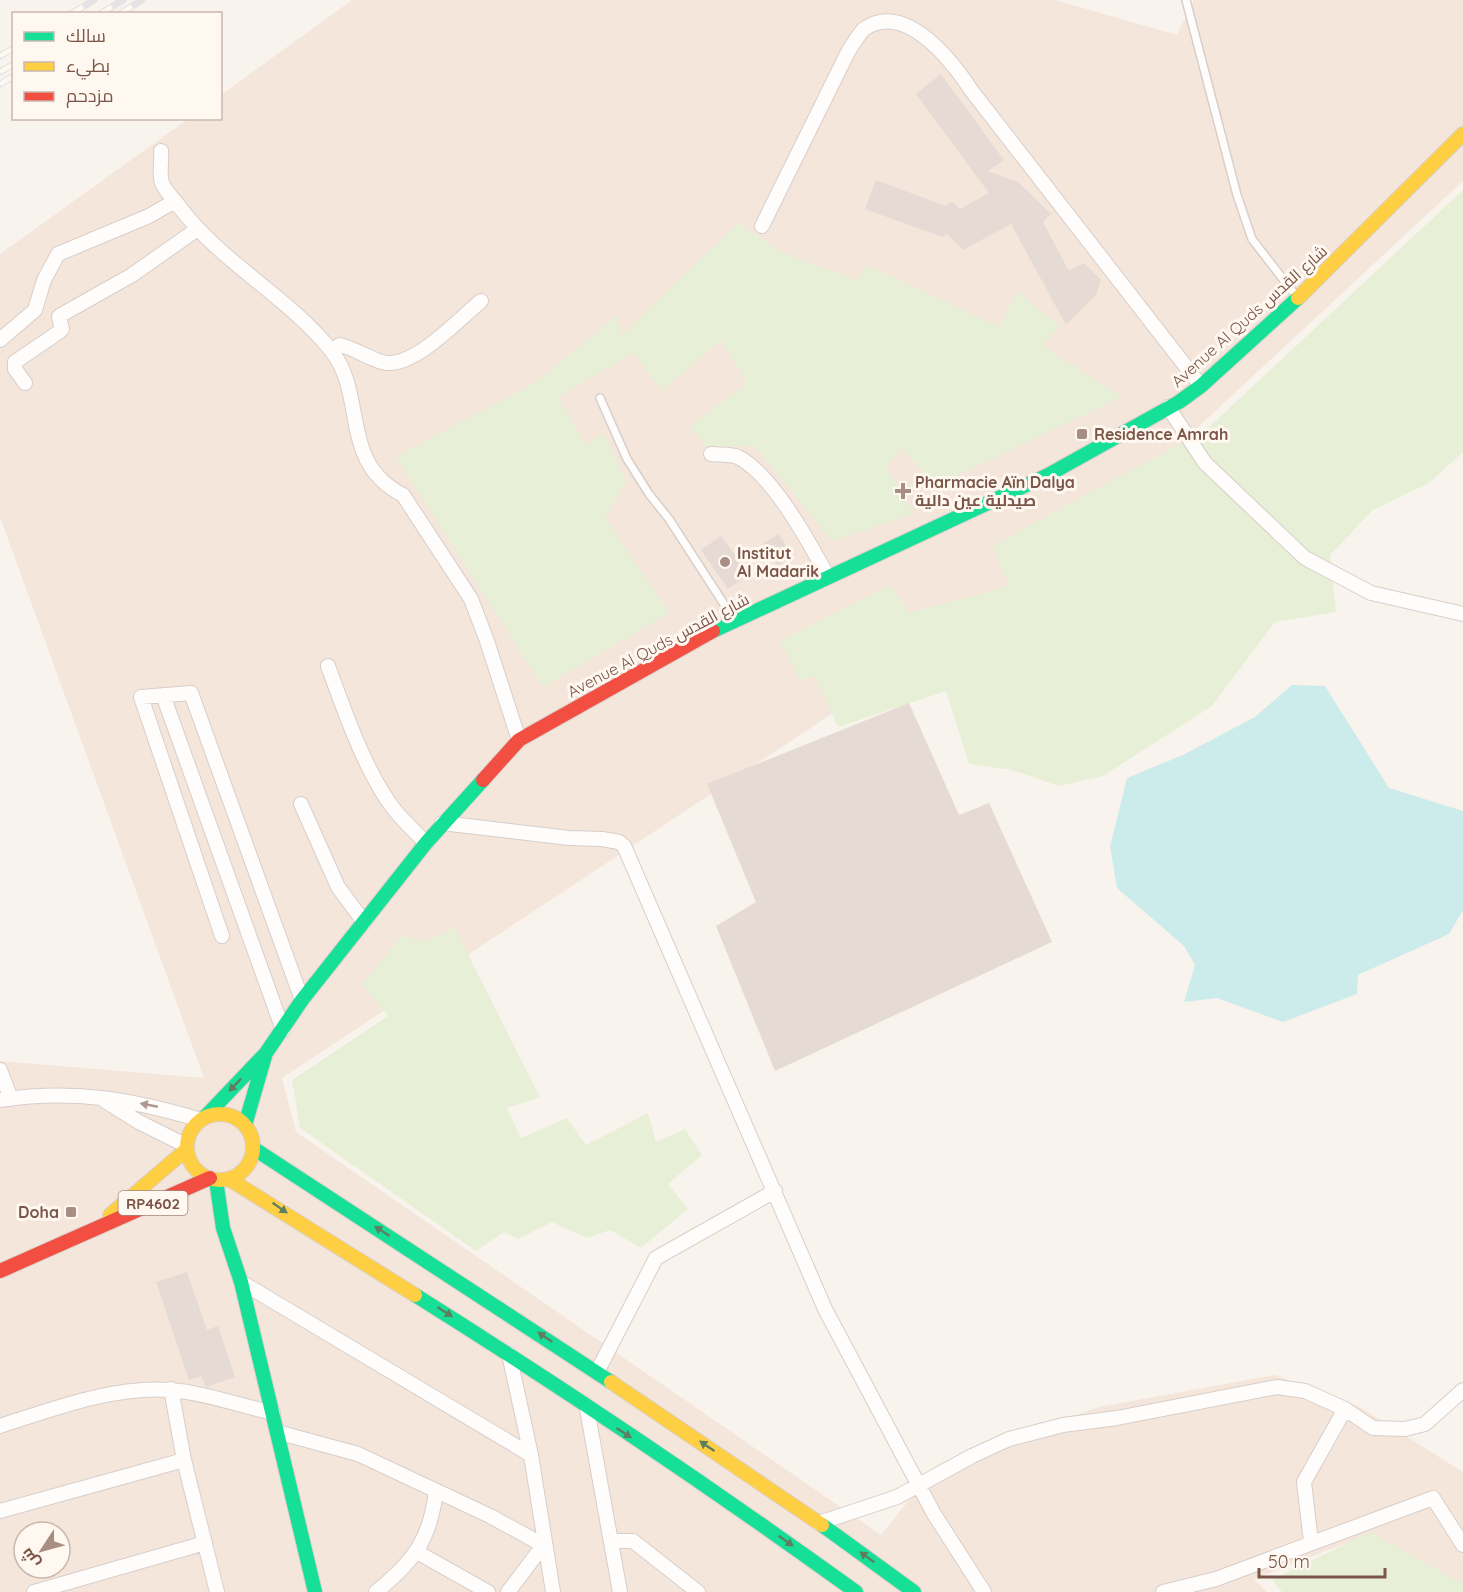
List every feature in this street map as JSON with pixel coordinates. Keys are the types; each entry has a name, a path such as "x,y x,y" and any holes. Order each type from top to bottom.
{"main road":[{"name":"Avenue Al Quds شارع القدس","path":"203,1119 266,1053 302,999 442,823 519,740 734,620 827,575 1048,475 1168,408 1202,386 1298,298 1463,134"},
{"name":"Avenue Al Quds شارع القدس","path":"245,1125 266,1053"},
{"path":"203,1119 218,1113 233,1116 245,1125 253,1140 254,1148 597,1372 819,1523 914,1592"},
{"name":"RP4602","path":"203,1119 191,1131 187,1148 191,1162 199,1172 218,1179"},
{"name":"RP4602","path":"96,1228 187,1148"},
{"name":"RP4602","path":"0,1271 96,1228 218,1179 242,1172 250,1162 254,1148"},
{"path":"315,1592 294,1515 273,1413 241,1282 223,1228 218,1179 274,1204 509,1354 587,1409 759,1522 856,1592"}],"street":[{"path":"762,226 848,52 863,29 882,18 894,16 912,21 951,59 971,90 1202,386"},
{"path":"161,151 162,183 196,230 296,313 331,350 353,406 362,454 389,486 402,495 471,599 519,740"},
{"path":"0,340 35,310 45,280 58,254 149,216 175,201"},
{"path":"25,383 15,369 15,362 62,329 59,317 61,315 132,275 196,230"},
{"path":"331,350 340,345 353,348 387,363 407,360 481,301"},
{"path":"1168,408 1205,463 1305,558 1371,593 1463,614"},
{"path":"711,454 736,456 753,466 805,534 827,575"},
{"path":"328,666 345,714 377,780 396,812 426,843"},
{"path":"222,936 141,697 191,693 302,999"},
{"path":"163,695 283,1030"},
{"path":"301,804 338,887 364,922"},
{"path":"442,823 569,838 602,838 619,842 624,846 830,1318 919,1488 952,1545 984,1592"},
{"path":"0,1070 6,1099 44,1095 96,1095 203,1119"},
{"path":"96,1095 187,1148"},
{"path":"597,1372 656,1258 775,1191"},
{"path":"241,1282 531,1455"},
{"path":"509,1354 531,1455 543,1546 553,1592"},
{"path":"819,1523 919,1488 991,1447 1063,1425 1117,1418 1277,1387 1305,1391 1345,1409 1373,1428 1405,1428 1425,1424 1463,1390"},
{"path":"0,1426 52,1409 110,1395 171,1389 273,1413"},
{"path":"171,1389 184,1460 217,1592"},
{"path":"587,1409 620,1592"},
{"path":"1311,1542 1304,1482 1345,1409"},
{"path":"277,1432 358,1454 490,1516 543,1546"},
{"path":"0,1511 184,1460"},
{"path":"376,1592 410,1563 417,1552 433,1513 436,1491"},
{"path":"1163,1592 1216,1580 1311,1542 1433,1498 1463,1545"},
{"path":"611,1541 633,1541 698,1592"},
{"path":"34,1592 205,1543"},
{"path":"508,1592 543,1546"},
{"path":"417,1552 488,1592"}],"lane":[{"path":"1186,0 1231,175 1252,239 1298,298"},
{"path":"600,398 627,459 734,620"}],"shaded area":[{"path":"352,0 1055,0 1177,35 1194,0 1463,0 1463,181 1031,582 282,1078 296,1132 881,1535 938,1464 1099,1407 1275,1375 1358,1406 1463,1472 1463,1592 1399,1592 1344,1544 1254,1579 1267,1592 0,1592 0,1061 204,1078 0,517 0,254 187,120 222,120 222,94"}],"green space":[{"path":"1463,190 1463,452 1429,483 1373,510 1330,555 1336,612 1275,622 1212,706 1103,776 1059,786 1012,770 969,764 946,691 838,727 815,676 800,680 780,641 891,585 909,613 1010,586 992,546 1207,429"},
{"path":"738,223 785,254 856,280 867,265 999,327 1017,291 1060,327 1041,345 1122,397 935,486 902,448 886,467 914,514 832,541 755,446 706,447 690,426 747,383 721,340 662,391 633,353 558,397 586,445 604,433 626,482 605,518 669,613 543,687 396,457 536,382 617,316 621,336"},
{"path":"454,927 540,1097 507,1108 521,1138 567,1118 586,1145 648,1113 656,1142 685,1129 702,1155 668,1184 688,1209 641,1248 610,1230 587,1238 552,1222 518,1239 504,1232 476,1251 300,1128 292,1080 388,1016 362,984 402,936 426,942"},
{"path":"1370,1532 1463,1584 1463,1592 1282,1592 1272,1580"}],"water":[{"path":"1292,685 1325,686 1389,788 1463,811 1463,910 1449,934 1358,975 1357,994 1283,1022 1217,998 1184,1002 1195,965 1184,946 1117,888 1110,847 1127,778 1183,755 1255,717"}],"building":[{"path":"941,74 1004,160 988,171 1018,182 1051,214 1043,222 1069,271 1084,263 1101,280 1096,295 1066,325 1011,224 963,250 947,234 942,237 865,209 876,180 946,206 951,201 960,209 989,193 916,94"},
{"path":"779,534 792,556 777,566 763,544"},
{"name":"Institut Al Madarik","path":"721,536 749,574 728,589 701,550"},
{"path":"909,703 959,815 989,803 1052,942 775,1071 716,926 756,902 707,784"},
{"path":"187,1272 207,1330 218,1326 235,1377 206,1387 201,1376 189,1380 156,1282"}],"railway":[{"path":"74,12 94,0"},
{"path":"103,12 123,0"},
{"path":"123,12 142,0"},
{"path":"0,56 12,49"},
{"path":"0,72 12,65"},
{"path":"0,84 12,77"}],"traffic: fast":[{"path":"713,631 1048,475 1179,402 1201,386 1298,298"},
{"path":"204,1118 266,1053 302,1000 426,843 483,780"},
{"path":"245,1125 265,1056"},
{"path":"253,1148 611,1382"},
{"path":"216,1180 223,1228 241,1282 315,1592"},
{"path":"415,1295 638,1440 856,1592"},
{"path":"822,1525 914,1592"}],"traffic: slow":[{"path":"1298,298 1463,134"},
{"path":"220,1114 233,1117 243,1124 250,1134 253,1147 250,1160 243,1170 233,1177 220,1180 207,1177 197,1170 190,1160 187,1147 190,1134 197,1124 207,1117 220,1114"},
{"path":"110,1215 187,1149"},
{"path":"229,1179 415,1295"},
{"path":"611,1382 822,1525"}],"traffic: jam":[{"path":"483,780 519,740 713,631"},
{"path":"0,1271 210,1178"}],"place":[{"name":"Residence Amrah","path":"1082,434"},
{"name":"Pharmacie Aïn Dalya صيدلية عين دالية","path":"903,491"},
{"name":"Institut Al Madarik","path":"725,562"},
{"name":"Doha","path":"71,1212"}]}
